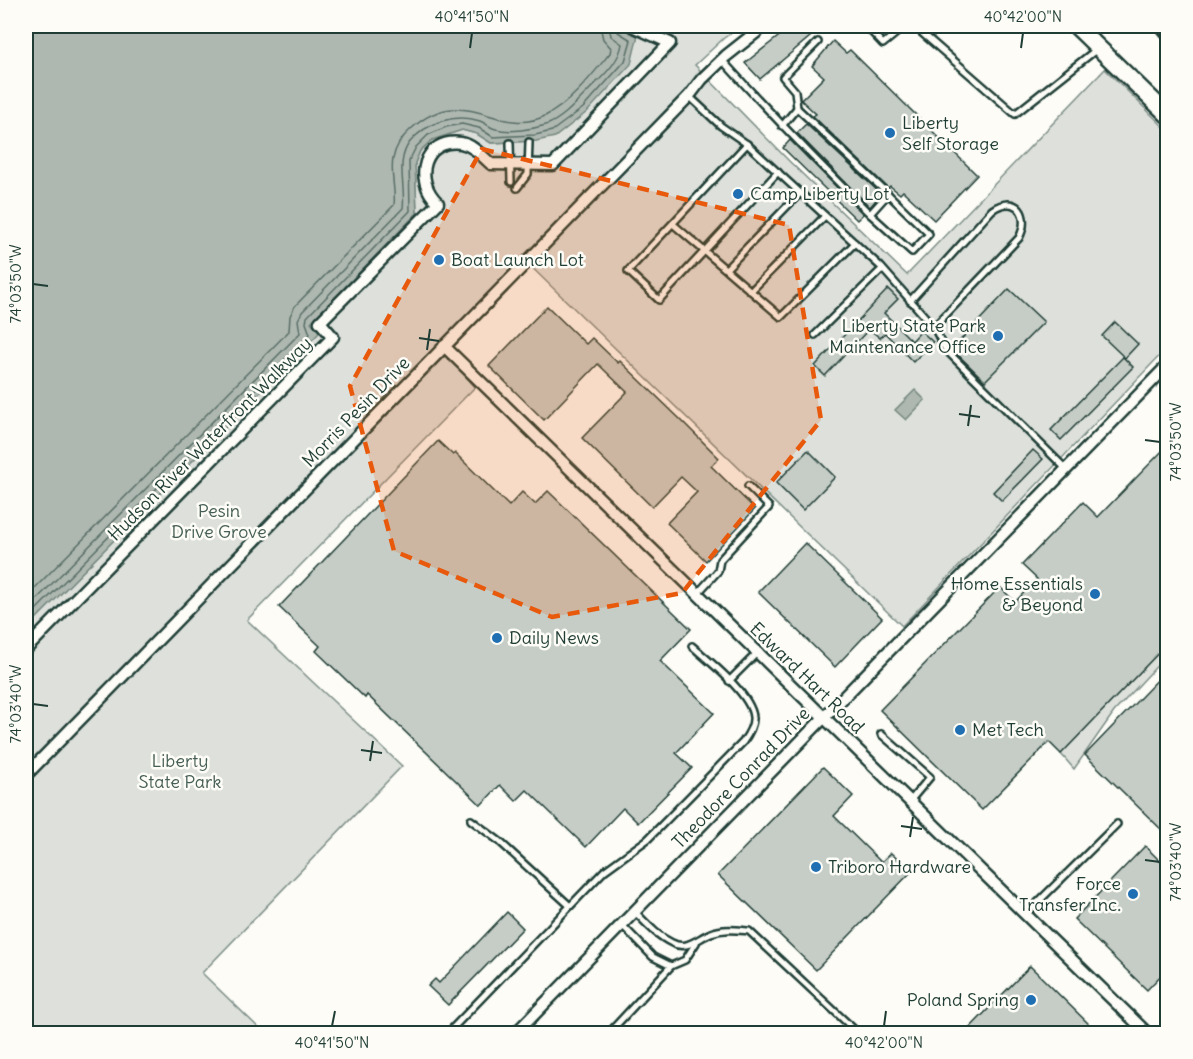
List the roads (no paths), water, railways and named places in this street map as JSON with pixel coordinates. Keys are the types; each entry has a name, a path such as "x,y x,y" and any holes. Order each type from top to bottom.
{"street":[{"name":"Hudson River Waterfront Walkway","path":"26,649 333,337 320,322 438,203 428,194 422,174 428,156 446,144 462,143 476,150 491,164 553,165 670,43 632,26"},
{"name":"Morris Pesin Drive","path":"26,775 689,96 702,79 764,26"},
{"path":"1076,26 1167,115"},
{"name":"Edward Hart Road","path":"444,346 1148,1034"},
{"name":"Theodore Conrad Drive","path":"515,1034 1167,365"}],"lane":[{"path":"866,26 883,44 905,26"},
{"path":"914,26 1015,114 1099,48"},
{"path":"1158,26 1167,38"},
{"path":"722,60 782,126 870,214 912,252 929,234 797,108 795,91 783,77 818,42"},
{"path":"689,96 721,126 747,144 882,269 934,327 945,349 1066,469"},
{"path":"782,126 797,108"},
{"path":"517,188 528,174 529,142"},
{"path":"510,143 511,182"},
{"path":"747,144 628,271 659,300 778,172"},
{"path":"726,269 800,193"},
{"path":"870,214 888,194"},
{"path":"910,301 992,210 1002,203 1011,203 1018,208 1023,217 1024,228 1019,238 934,327"},
{"path":"751,291 825,216"},
{"path":"673,224 781,317 855,243"},
{"path":"815,335 882,269"},
{"path":"698,594 718,571 720,560 769,507 748,486"},
{"path":"447,1034 603,871 648,839 750,731 753,717 748,700 692,645"},
{"path":"729,681 758,652"},
{"path":"881,734 930,777 910,801"},
{"path":"471,820 499,841 569,905"},
{"path":"1026,914 1117,824"},
{"path":"634,912 658,935 674,945 696,943"},
{"path":"622,924 653,957 671,966"},
{"path":"608,1034 671,966 685,960 696,943 711,933 730,929 749,931 859,1034"}],"water":[{"path":"26,26 617,26 638,35 631,64 587,112 555,137 536,141 491,143 477,134 462,130 432,140 420,151 415,163 417,213 311,322 320,332 26,629"},
{"path":"915,390 925,400 906,420 895,410"}],"place":[{"name":"Liberty Self Storage","path":"890,133"},
{"name":"Camp Liberty Lot","path":"738,194"},
{"name":"Boat Launch Lot","path":"439,260"},
{"name":"Liberty State Park Maintenance Office","path":"998,336"},
{"name":"Home Essentials & Beyond","path":"1095,594"},
{"name":"Daily News","path":"497,638"},
{"name":"Met Tech","path":"960,730"},
{"name":"Triboro Hardware","path":"816,867"},
{"name":"Force Transfer Inc.","path":"1133,894"},
{"name":"Poland Spring","path":"1031,1000"}],"park label":[{"name":"Pesin Drive Grove","path":"219,521"},
{"name":"Liberty State Park","path":"180,771"}]}
